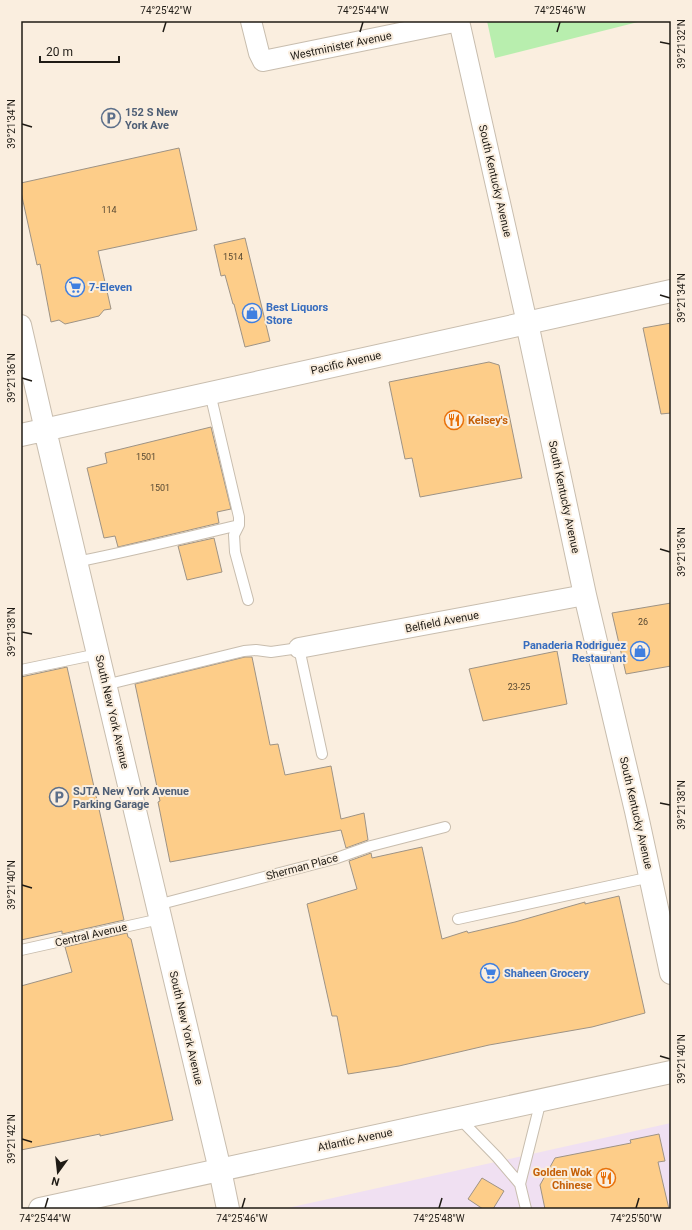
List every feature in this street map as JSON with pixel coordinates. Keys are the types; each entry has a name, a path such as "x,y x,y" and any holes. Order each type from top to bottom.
{"main road":[{"name":"Pacific Avenue","path":"21,435 671,292"},
{"name":"South Kentucky Avenue","path":"527,323 585,595 638,817 671,973"},
{"name":"South New York Avenue","path":"45,430 228,1209"},
{"name":"Atlantic Avenue","path":"40,1209 671,1072"}],"street":[{"name":"Westminister Avenue","path":"251,21 259,53 263,61 459,21"},
{"name":"South Kentucky Avenue","path":"459,21 527,323"},
{"name":"South New York Avenue","path":"21,325 45,430"},
{"name":"Belfield Avenue","path":"299,648 585,595"}],"lane":[{"path":"210,393 230,475 239,525 234,535 235,552 248,600"},
{"path":"76,562 138,550 239,525"},
{"path":"105,685 244,651 256,650 271,652 299,648 322,754"},
{"path":"21,670 98,654"},
{"name":"Sherman Place","path":"159,912 334,859 371,846 445,827"},
{"path":"458,919 650,877"},
{"name":"Central Avenue","path":"21,950 159,912"},
{"path":"520,1184 541,1100"},
{"path":"459,1118 497,1157 520,1184 526,1209"}],"shaded area":[{"path":"671,1123 671,1209 283,1209"}],"green space":[{"path":"487,21 642,21 495,58"}],"building":[{"path":"179,148 197,230 98,251 111,309 104,310 99,316 65,324 59,320 51,322 40,264 37,265 21,192 21,183"},
{"name":"Best Liquors Store","path":"245,238 270,341 245,347 225,275 221,276 214,245"},
{"path":"671,323 671,413 661,414 643,328"},
{"name":"Kelsey's","path":"489,362 499,365 522,478 420,497 412,458 405,459 389,382"},
{"path":"211,427 231,509 217,512 219,523 118,547 115,536 104,538 87,468 107,463 105,453"},
{"path":"214,538 222,572 187,580 178,546"},
{"path":"671,603 671,666 626,674 612,613"},
{"path":"557,651 567,704 483,721 469,669"},
{"path":"245,657 252,657 270,745 278,744 285,775 331,766 341,819 364,813 368,840 346,848 341,830 170,862 158,802 160,801 135,684"},
{"name":"SJTA New York Avenue Parking Garage","path":"67,667 124,920 62,934 62,931 21,940 21,677"},
{"path":"422,847 442,939 467,931 468,933 515,922 585,902 585,904 619,896 645,1013 592,1027 489,1045 399,1066 348,1074 337,1016 332,1016 307,904 357,889 349,861 371,853 372,858"},
{"path":"127,933 128,937 131,939 173,1120 100,1136 100,1134 21,1150 21,986 72,972 65,947"},
{"path":"659,1134 665,1161 658,1162 669,1209 545,1209 540,1185 555,1158 631,1143 630,1140"},
{"path":"482,1178 504,1191 493,1209 483,1209 468,1199"}],"place":[{"name":"152 S New York Ave","path":"111,118"},
{"name":"7-Eleven","path":"75,287"},
{"name":"Best Liquors Store","path":"252,313"},
{"name":"Kelsey's","path":"454,420"},
{"name":"Panaderia Rodriguez Restaurant","path":"640,651"},
{"name":"SJTA New York Avenue Parking Garage","path":"59,797"},
{"name":"Shaheen Grocery","path":"490,973"},
{"name":"Golden Wok Chinese","path":"606,1178"}]}
